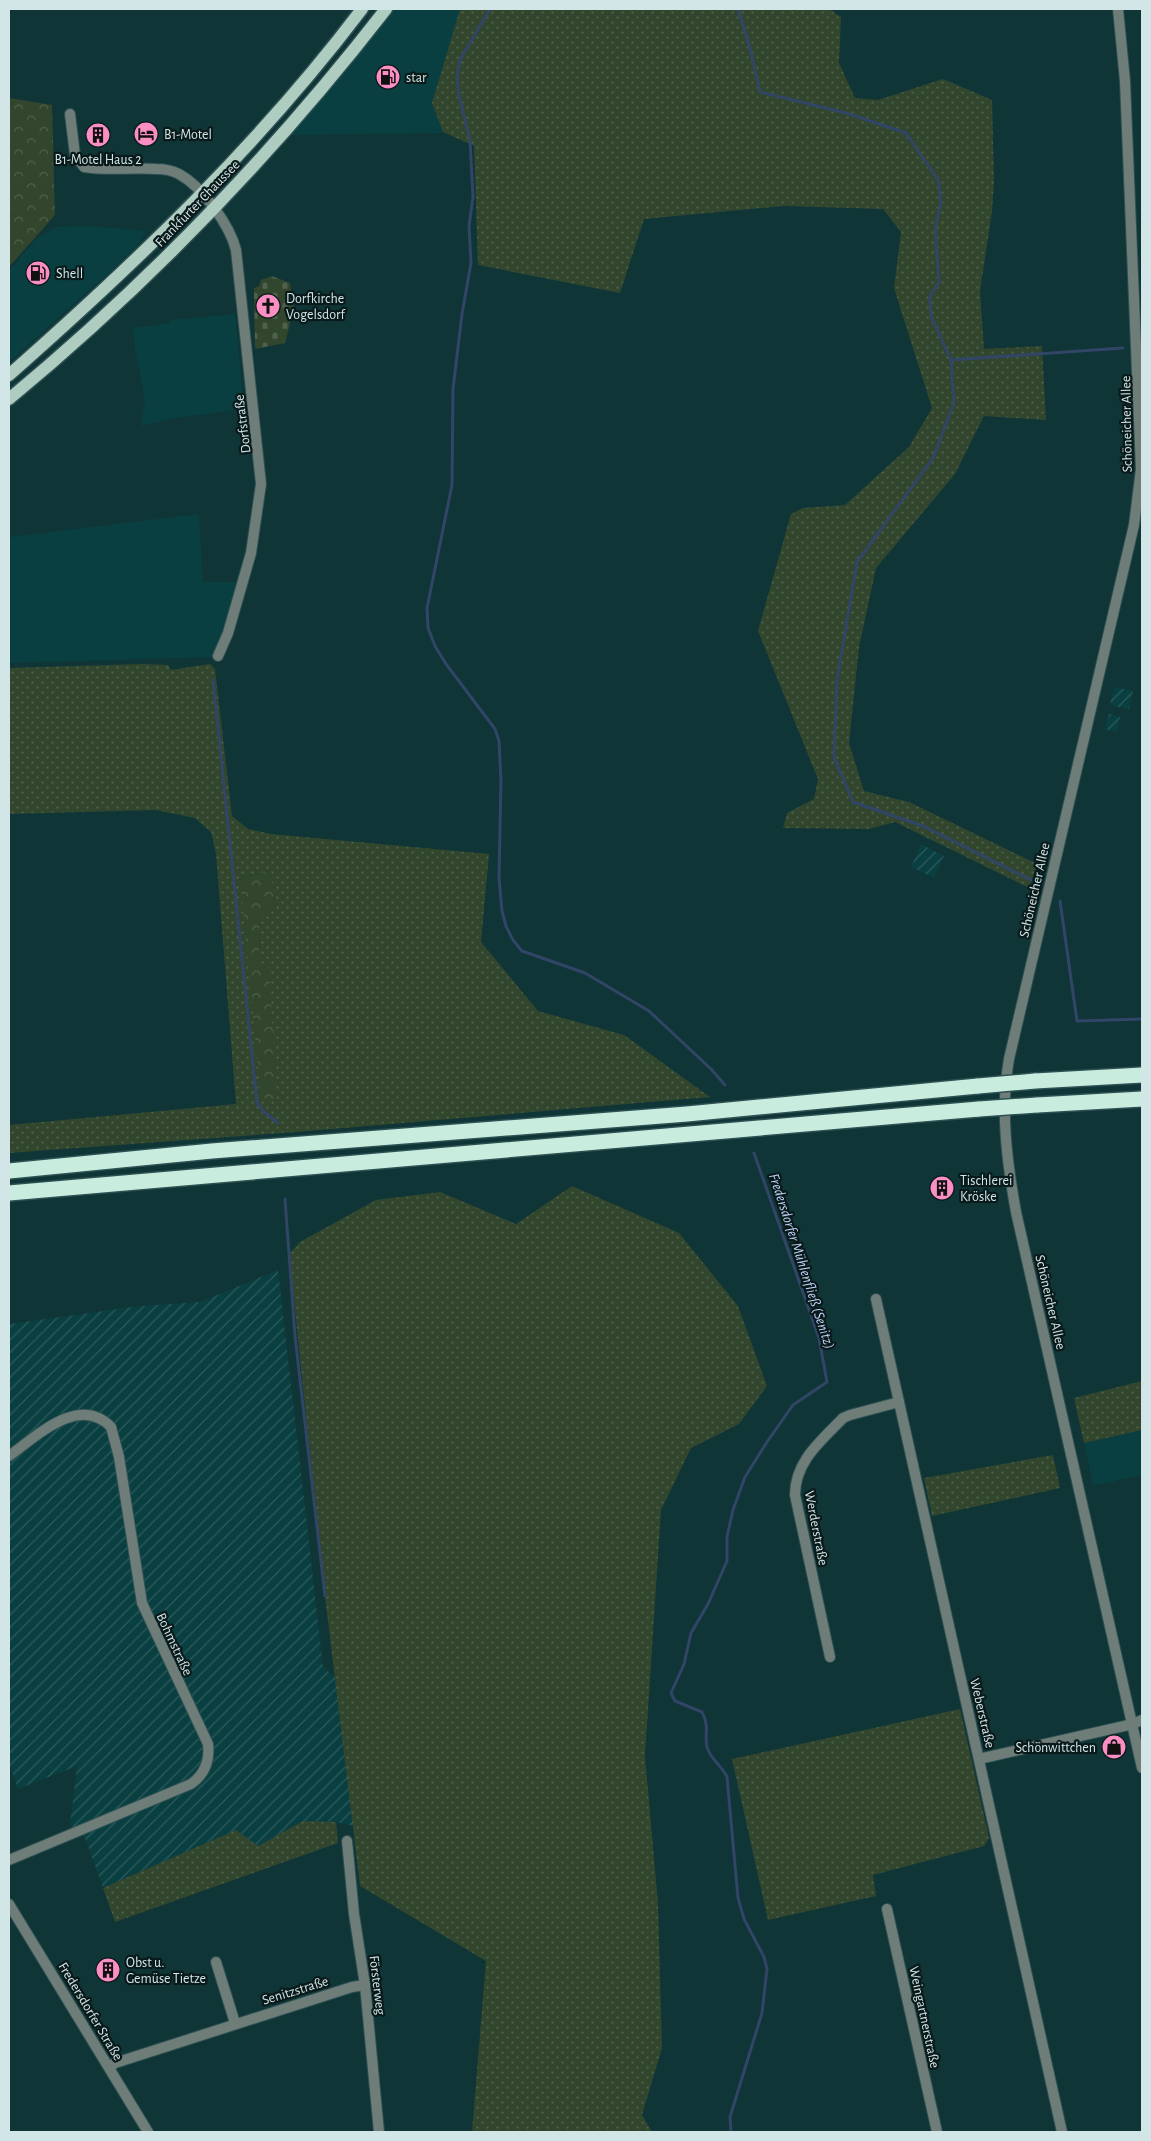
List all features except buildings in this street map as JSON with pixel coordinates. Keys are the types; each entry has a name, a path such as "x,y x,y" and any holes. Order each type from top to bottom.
{"highway":[{"path":"9,1171 212,1151 677,1115 978,1086 1142,1075"},
{"path":"9,1193 979,1109 1142,1099"}],"main road":[{"name":"Frankfurter Chaussee","path":"9,375 92,301 202,194 274,117 362,9"},
{"name":"Frankfurter Chaussee","path":"9,399 110,311 214,208 298,118 386,9"}],"street":[{"name":"Schöneicher Allee","path":"1118,9 1125,81 1142,469 1128,550 1009,1060 1005,1118 1008,1161 1016,1212 1138,1722 1142,1768"},
{"name":"Frankfurter Chaussee","path":"70,114 74,155 84,167 164,170 179,174 202,194"},
{"name":"Dorfstraße","path":"202,194 214,208 233,237 236,250 261,484 252,553 228,633 218,656"},
{"name":"Weberstraße","path":"876,1299 1062,2132"},
{"name":"Werderstraße","path":"830,1657 794,1494 795,1482 805,1460 843,1418 899,1402"},
{"name":"Bohmstraße","path":"9,1456 68,1416 81,1413 97,1417 112,1427 119,1457 142,1603 208,1744 209,1753 202,1775 191,1784 9,1860"},
{"path":"979,1759 1138,1722"},
{"name":"Försterweg","path":"347,1841 354,1914 365,1985 379,2132"},
{"name":"Fredersdorfer Straße","path":"9,1904 148,2132"},
{"name":"Weingartnerstraße","path":"886,1909 937,2132"},
{"path":"216,1962 235,2023"},
{"name":"Senitzstraße","path":"109,2067 118,2062 235,2023 352,1986 365,1985"}],"shaded area":[{"name":"star","path":"390,9 460,9 432,103 443,133 290,135"},
{"path":"93,226 146,231 139,243 116,266 9,362 9,271 35,240 56,227"},
{"path":"235,314 244,409 176,418 141,426 145,400 133,328 169,323 170,320"},
{"path":"199,514 203,582 239,582 227,625 214,657 9,663 9,537"},
{"path":"1114,687 1133,691 1129,709 1110,705"},
{"path":"1109,714 1120,717 1117,732 1105,729"},
{"path":"921,844 944,856 934,878 911,867"},
{"path":"278,1270 323,1667 335,1677 354,1826 336,1822 303,1821 258,1846 236,1830 103,1888 85,1838 70,1825 77,1766 18,1789 9,1763 9,1324 140,1306 200,1302"},
{"path":"1142,1430 1142,1475 1093,1486 1084,1443"}],"green space":[{"path":"460,9 829,9 841,17 839,63 855,98 878,100 943,79 992,100 994,182 992,211 980,291 984,349 1042,346 1046,420 984,416 955,474 876,568 859,647 849,743 864,791 909,802 1037,864 1029,888 895,822 869,829 783,828 787,813 814,799 818,779 758,631 791,514 803,508 845,505 909,447 932,408 894,288 901,232 883,209 784,206 644,219 620,293 478,265 474,146 443,132 432,103"},
{"path":"9,98 52,105 55,215 9,267"},
{"path":"272,276 290,283 294,308 285,343 255,349 254,288 259,286 261,280"},
{"path":"143,664 168,665 171,670 210,664 215,669 232,816 248,829 271,834 489,854 481,942 538,1011 624,1035 710,1097 296,1132 9,1153 9,1125 236,1104 216,854 211,832 195,818 155,810 9,814 9,668","holes":["270,871 276,910 260,913 259,961 240,878"]},
{"path":"271,871 276,910 260,914 259,961 269,968 277,1099 261,1098 240,878"},
{"path":"572,1186 679,1233 738,1306 767,1386 739,1424 691,1448 661,1510 645,1756 658,1904 662,2048 642,2115 652,2132 472,2132 486,1961 360,1886 325,1596 289,1254 300,1242 376,1200 440,1192 516,1224"},
{"path":"1142,1381 1142,1430 1084,1443 1074,1398"},
{"path":"1053,1455 1060,1488 932,1516 924,1478"},
{"path":"960,1709 989,1838 984,1846 873,1875 876,1896 768,1920 732,1759"},
{"path":"303,1821 336,1822 338,1843 115,1922 103,1888 236,1830 258,1846"}],"waterway":[{"name":"Fredersdorfer Mühlenfließ (Senitz)","path":"490,9 460,60 457,76 459,95 470,140 473,197 469,226 471,263 462,314 453,389 452,485 427,608 428,628 435,646 446,664 495,729 499,741 501,781 499,878 502,911 506,926 513,940 522,951 585,973 649,1011 711,1069 725,1085"},
{"path":"738,9 750,48 760,92 846,113 906,133 938,180 941,202 935,230 939,282 930,297 931,316 951,360 954,403 933,458 857,562 837,680 834,757 853,802 923,826 1031,880"},
{"path":"951,360 1123,348"},
{"path":"213,680 257,1103 264,1112 278,1123"},
{"path":"1060,901 1077,1021 1142,1019"},
{"name":"Fredersdorfer Mühlenfließ (Senitz)","path":"731,2132 730,2117 762,2013 767,1969 764,1957 744,1919 738,1898 727,1777 713,1759 707,1747 706,1722 702,1712 675,1701 671,1693 684,1664 691,1633 708,1604 727,1561 727,1537 733,1510 745,1477 793,1405 827,1382 819,1338 754,1153"},
{"path":"285,1199 295,1336 325,1596"}],"place":[{"name":"star","path":"388,77"},
{"name":"B1-Motel","path":"146,134"},
{"name":"B1-Motel Haus 2","path":"98,135"},
{"name":"Shell","path":"38,273"},
{"name":"Dorfkirche Vogelsdorf","path":"268,306"},
{"name":"Tischlerei Kröske","path":"942,1188"},
{"name":"Schönwittchen","path":"1114,1747"},
{"name":"Obst u. Gemüse Tietze","path":"108,1970"}]}
